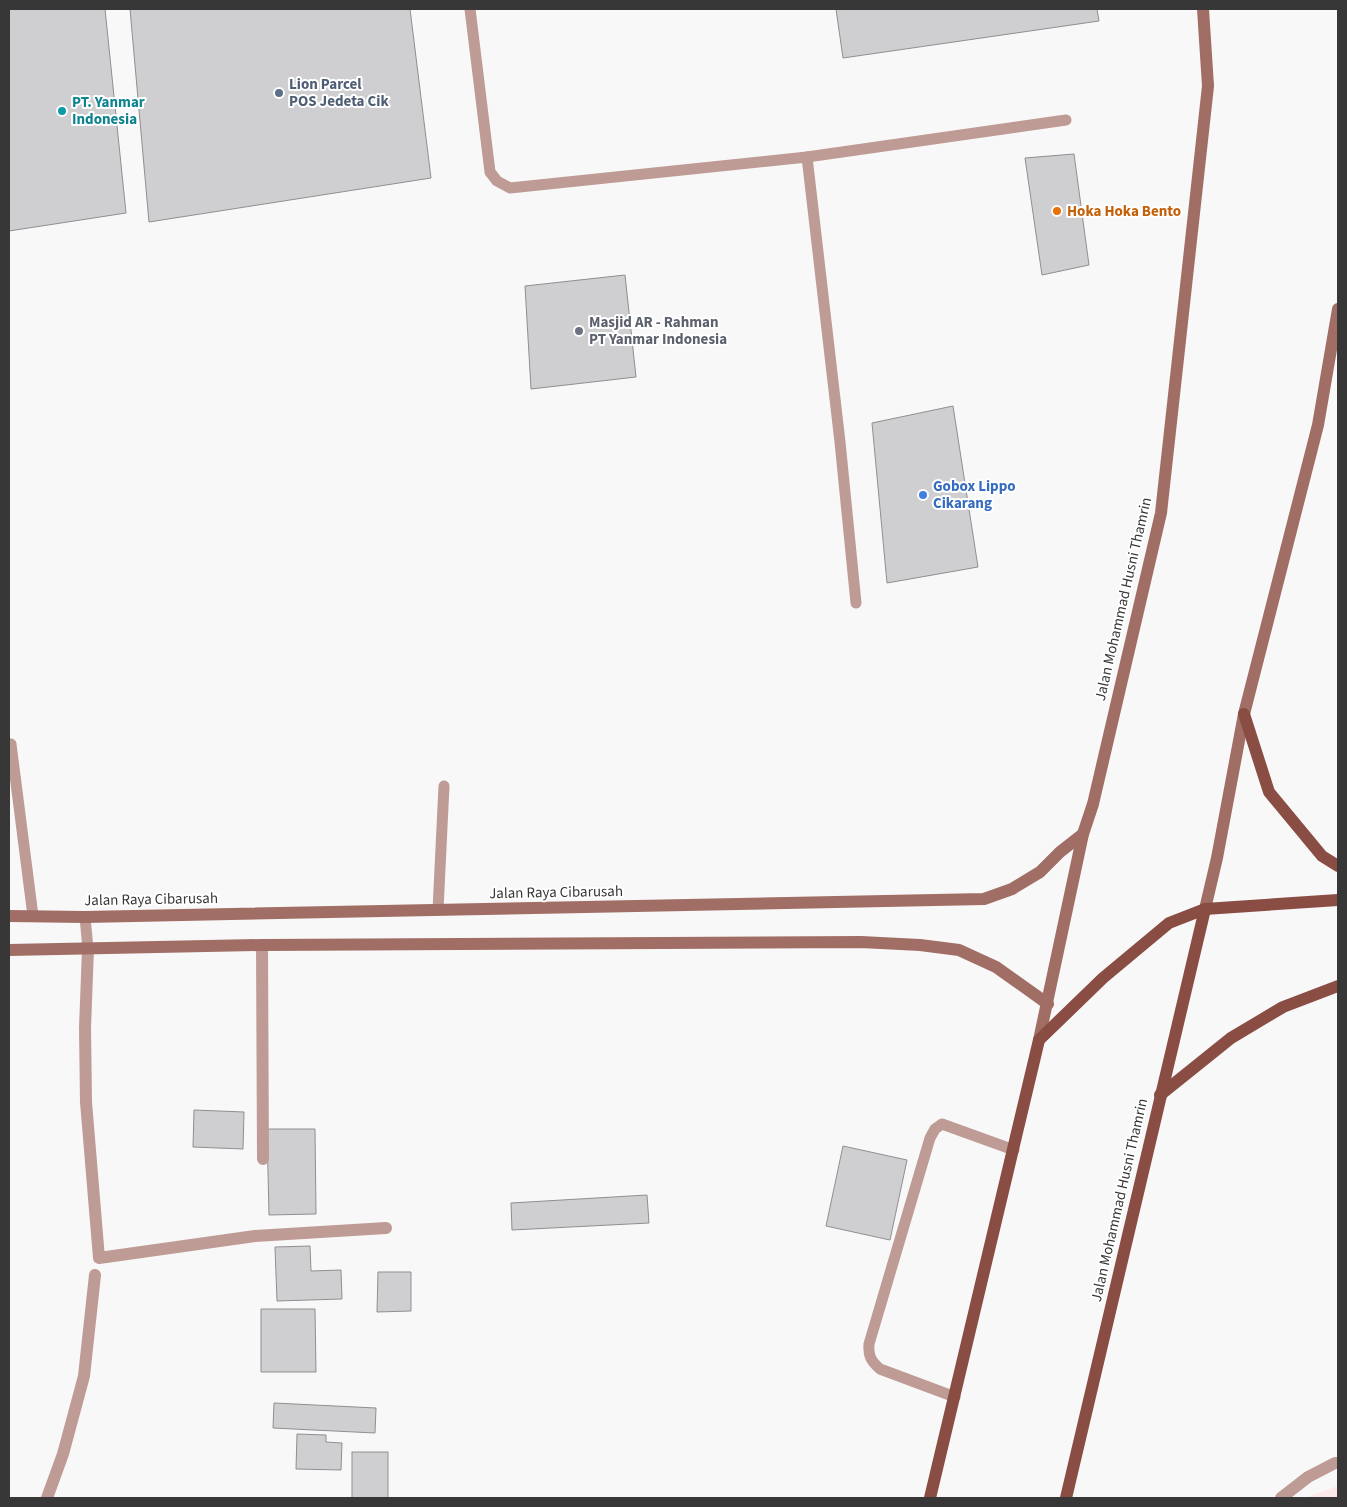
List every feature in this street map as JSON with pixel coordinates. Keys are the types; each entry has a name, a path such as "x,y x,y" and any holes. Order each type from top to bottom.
{"main road":[{"path":"1244,714 1269,792 1322,856 1338,866"},
{"path":"1040,1040 1103,978 1169,923 1205,909 1338,900"},
{"name":"Jalan Mohammad Husni Thamrin","path":"1066,1498 1205,909"},
{"path":"1160,1095 1231,1038 1283,1007 1338,986"},
{"name":"Jalan Mohammad Husni Thamrin","path":"930,1498 1040,1040"}],"street":[{"name":"Jalan Mohammad Husni Thamrin","path":"1040,1040 1083,834 1093,804 1162,513 1208,86 1203,9"},
{"name":"Jalan Mohammad Husni Thamrin","path":"1205,909 1217,858 1244,714 1318,425 1338,308"},
{"name":"Jalan Raya Cibarusah","path":"9,916 85,917 984,899 1012,889 1040,872 1060,852 1083,834"},
{"path":"9,950 262,945 861,942 920,945 959,950 996,968 1048,1004"},
{"path":"262,945 263,1159"},
{"path":"88,949 85,1028 86,1102 99,1258 255,1236 386,1228"},
{"path":"47,1498 62,1454 84,1376 94,1275"},
{"path":"1281,1498 1308,1477 1338,1463"}],"lane":[{"path":"470,9 490,172 497,181 510,188 807,157 1066,120"},
{"path":"807,157 840,442 856,603"},
{"path":"11,744 33,916"},
{"path":"438,910 444,786"},
{"path":"85,917 88,949"},
{"path":"955,1397 880,1369 873,1363 868,1354 869,1344 930,1138 935,1129 942,1124 1014,1150"}],"shaded area":[{"path":"1338,1486 1338,1498 1308,1498 1310,1496"}],"building":[{"name":"PT. Yanmar Indonesia","path":"9,9 105,9 126,213 9,231"},
{"name":"Lion Parcel POS Jedeta Cik","path":"130,9 410,9 431,178 149,222"},
{"path":"836,9 1097,9 1099,21 843,58"},
{"name":"Hoka Hoka Bento","path":"1074,154 1089,265 1042,275 1025,158"},
{"name":"Masjid AR - Rahman PT Yanmar Indonesia","path":"625,275 636,377 531,389 525,286"},
{"name":"Gobox Lippo Cikarang","path":"953,406 978,567 887,583 872,423"},
{"path":"194,1110 244,1112 243,1149 193,1147"},
{"path":"267,1129 315,1129 316,1214 269,1215"},
{"path":"843,1146 907,1160 890,1240 826,1226"},
{"path":"647,1195 649,1223 512,1230 511,1203"},
{"path":"310,1246 311,1271 341,1270 342,1299 277,1301 275,1247"},
{"path":"378,1272 411,1272 411,1311 377,1312"},
{"path":"261,1309 315,1309 316,1372 261,1372"},
{"path":"274,1403 376,1408 375,1433 273,1428"},
{"path":"297,1434 326,1435 326,1442 342,1443 341,1470 296,1469"},
{"path":"352,1452 388,1452 388,1498 352,1498"}],"place":[{"name":"Lion Parcel POS Jedeta Cik","path":"279,93"},
{"name":"PT. Yanmar Indonesia","path":"62,111"},
{"name":"Hoka Hoka Bento","path":"1057,211"},
{"name":"Masjid AR - Rahman PT Yanmar Indonesia","path":"579,331"},
{"name":"Gobox Lippo Cikarang","path":"923,495"}]}
